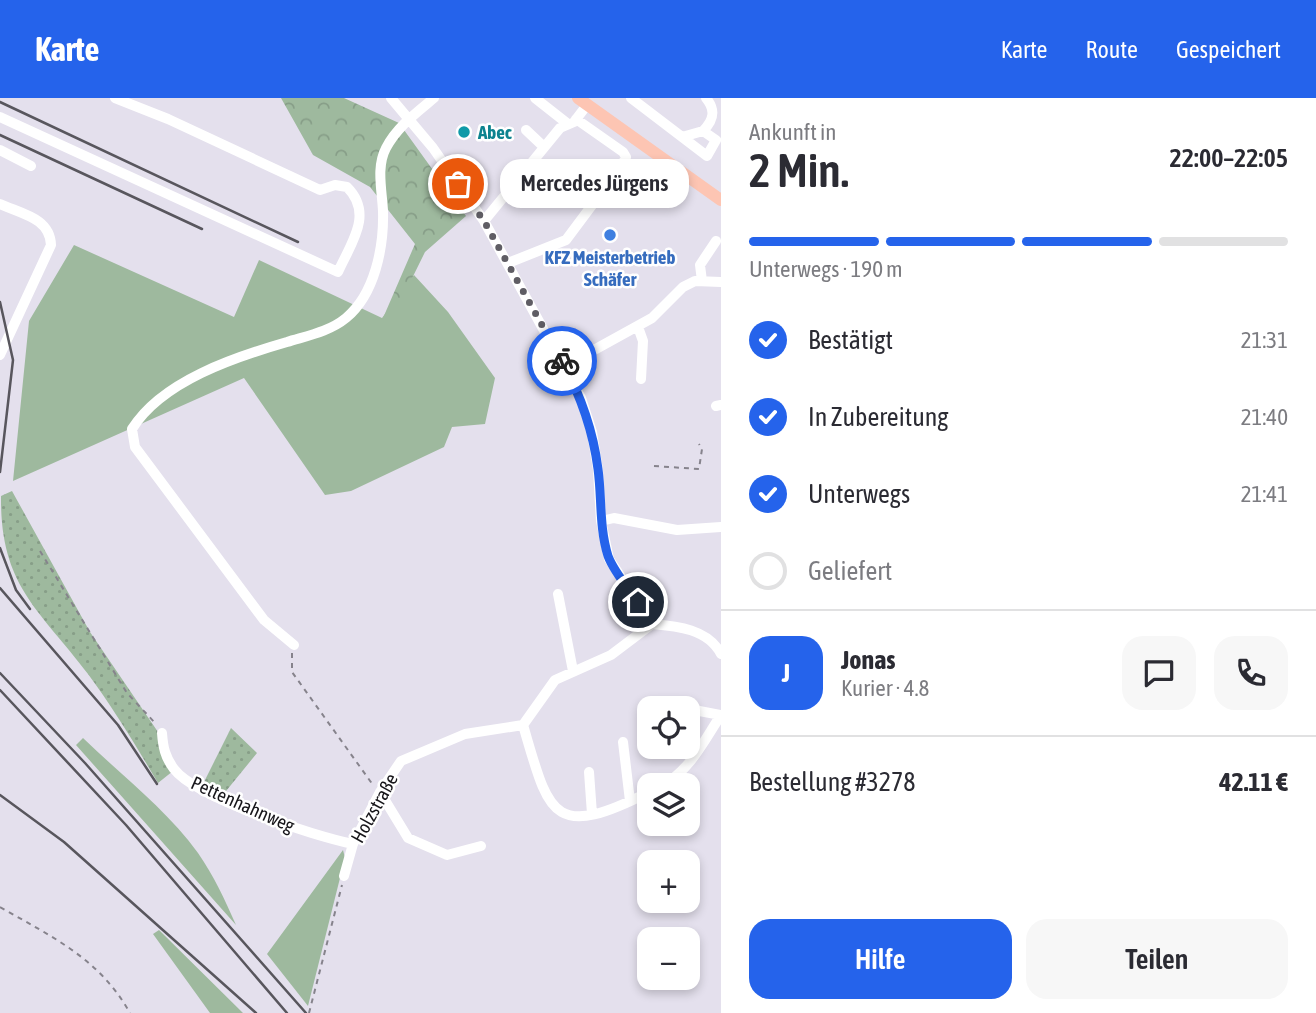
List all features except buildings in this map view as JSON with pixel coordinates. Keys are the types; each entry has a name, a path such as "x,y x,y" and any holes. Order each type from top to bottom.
{"main road":[{"path":"582,102 721,200"}],"street":[{"path":"0,117 338,272 362,219 362,207 347,187 335,185 320,190 168,119 115,98"},
{"path":"391,98 409,118 484,221 581,398 592,432 598,470 601,521 609,559 652,624 697,632 709,640 721,654"},
{"path":"294,645 264,620 135,447 132,429 141,414 203,370 324,331 345,319 362,300 372,279 381,245 380,164 395,133 434,98"},
{"path":"508,263 566,240 626,157 623,152 536,98"},
{"path":"631,98 707,156 716,140 703,131"},
{"path":"682,137 703,131 710,123 713,107 706,98"},
{"path":"484,221 560,128 572,122 582,102"},
{"path":"526,130 544,147"},
{"path":"0,150 30,166"},
{"path":"613,177 643,198"},
{"path":"561,184 592,206"},
{"path":"0,204 44,223 50,233 51,245 0,355"},
{"path":"702,281 700,265 716,242"},
{"path":"565,366 652,318 683,287 702,281 721,282"},
{"path":"638,327 643,341 641,379"},
{"path":"601,521 614,518 677,530 721,527"},
{"path":"558,593 573,671"},
{"path":"637,798 579,818 552,807 542,789 523,725 555,680 611,655 652,624"},
{"path":"681,773 691,763 721,715 700,711"},
{"name":"Holzstraße","path":"344,876 353,845 380,792 401,761 426,748 465,734 523,725"},
{"name":"Pettenhahnweg","path":"162,733 164,753 175,771 196,787 280,822 353,845"},
{"path":"623,742 630,801"},
{"path":"589,772 592,814"},
{"path":"380,792 408,838 447,856 481,846"}],"path":[{"path":"654,466 699,469 702,449 699,444"},
{"path":"40,551 127,693 162,733"},
{"path":"294,645 292,672 366,779 380,792"},
{"path":"309,1013 344,876"},
{"path":"0,907 72,947 117,990 130,1013"}],"green space":[{"path":"281,98 344,98 399,123 466,216 425,252 393,317 383,318 415,244 370,187 313,155"},
{"path":"74,245 234,317 259,260 382,318 414,275 448,312 495,378 485,424 452,427 444,447 351,491 325,495 244,378 13,481 29,321"},
{"path":"12,491 90,632 158,732 173,771 158,783 107,701 39,613 15,575 2,527 1,496"},
{"path":"231,728 257,753 222,796 202,786"},
{"path":"83,738 158,807 186,837 209,870 236,925 76,745"},
{"path":"343,850 345,858 308,1006 267,954"},
{"path":"159,930 243,1013 210,1013 153,934"}],"railway":[{"path":"0,102 298,242"},
{"path":"0,135 202,229"},
{"path":"0,302 13,360 0,472"},
{"path":"0,548 16,590 30,609"},
{"path":"0,588 118,725 157,784"},
{"path":"0,673 85,763 306,1013"},
{"path":"0,690 126,825 287,1013"},
{"path":"0,795 64,842 256,1013"}],"way so far":[{"path":"458,184 484,221 562,361"}],"place":[{"name":"Abec","path":"464,132"},
{"name":"Mercedes Jürgens","path":"458,184"},
{"name":"KFZ Meisterbetrieb Schäfer","path":"610,235"}],"route":[{"path":"562,361 581,398 592,432 598,470 601,521 609,559 638,602"}]}
